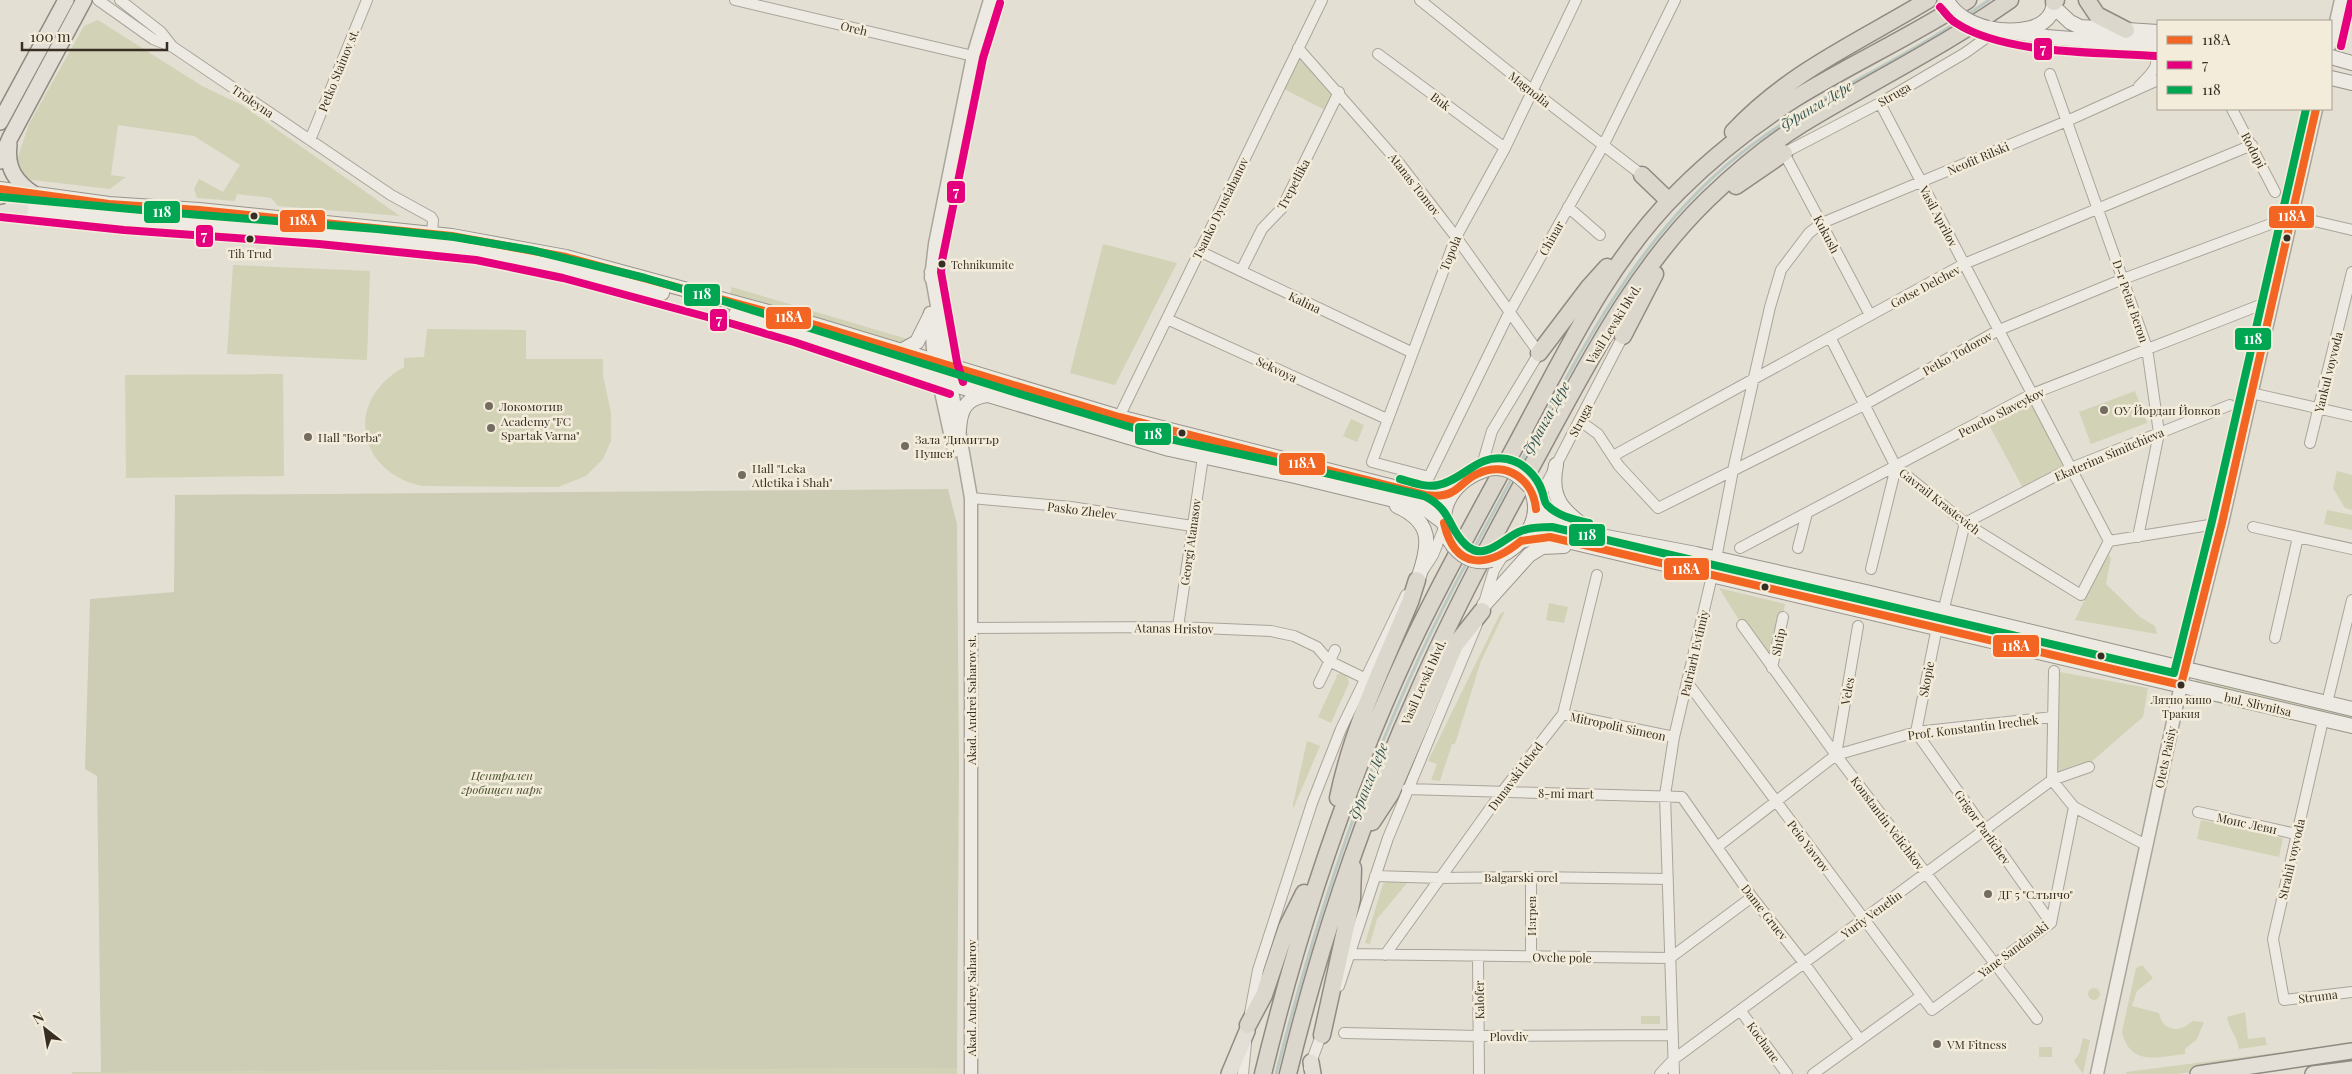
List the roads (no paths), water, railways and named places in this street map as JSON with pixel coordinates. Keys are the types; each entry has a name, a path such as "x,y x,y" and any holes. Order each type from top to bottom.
{"highway":[{"path":"1898,18 1911,0"},
{"path":"1681,189 1750,115 1789,83 1835,52 1928,0"},
{"name":"Vasil Levski blvd.","path":"1263,1074 1292,959 1328,844 1388,695 1459,551 1584,319 1617,267 1665,206 1681,189 1746,132 1793,100 1968,0"},
{"name":"Vasil Levski blvd.","path":"1288,1074 1319,958 1355,848 1418,691 1472,580 1588,362 1634,288 1691,217 1737,173 1783,137 1954,37 2010,0"},
{"path":"2087,0 2097,15 2126,30"},
{"path":"1691,217 1784,153"},
{"path":"1539,353 1589,287 1665,206 1642,175"},
{"path":"1623,336 1678,232"},
{"path":"1248,1028 1264,995 1287,927 1328,844 1349,751 1418,578"},
{"path":"1322,1035 1352,899 1355,848 1392,793 1455,645 1483,608"}],"main road":[{"path":"0,122 66,0"},
{"path":"0,161 10,138 84,0"},
{"path":"1947,0 1956,12 1974,23 1999,30 2048,37 2153,45"},
{"path":"1999,30 2041,24 2049,16 2054,2"},
{"path":"2054,2 2070,22 2080,27 2157,32"},
{"path":"2332,57 2352,63"},
{"path":"2332,78 2352,83"},
{"path":"10,138 8,156 11,170 18,182 35,195"},
{"path":"0,189 109,204 199,210 432,234 486,241 566,257 816,325 1119,417 1425,495 1441,495 1453,491"},
{"path":"0,207 125,220 320,234 487,251 565,268 797,332 952,385 1169,449 1424,507 1446,530"},
{"path":"0,212 21,209"},
{"path":"901,351 917,342 930,316"},
{"path":"959,430 960,415 966,403 976,396 988,395"},
{"path":"1263,469 1266,455"},
{"path":"1556,465 1553,484 1557,497 1594,541"},
{"path":"1507,469 1522,478 1530,487 1536,506 1533,523 1521,541 1497,557 1478,561 1465,557 1455,550 1446,530 1444,507 1453,491 1461,484 1484,471 1507,469"},
{"path":"1369,494 1412,513 1423,527 1427,549 1418,578"},
{"name":"bul. Slivnitsa","path":"1536,506 1553,523 1594,541 1712,574 2352,726"},
{"name":"bul. Slivnitsa","path":"1521,541 1545,537 1594,541 1716,559 1866,592 2352,709"},
{"path":"1483,608 1526,558 1537,549 1594,541"},
{"path":"1229,1074 1248,1028"},
{"path":"2198,1074 2352,1051"},
{"path":"2313,1074 2352,1069"}],"street":[{"path":"98,0 152,39 172,47"},
{"name":"Troleyna","path":"120,0 161,32 172,47 391,195 432,218 432,234"},
{"name":"Petko Stainov st.","path":"310,140 367,0"},
{"name":"Oreh","path":"735,0 973,56"},
{"path":"966,478 952,385 940,362 930,316 931,272 946,184 973,56 990,0"},
{"name":"Tsanko Dyustabanov","path":"1119,417 1322,0"},
{"name":"Magnolia","path":"1420,0 1532,91 1604,144 1642,175"},
{"name":"Topola","path":"1429,477 1372,462 1411,352 1456,237 1505,148 1576,0"},
{"name":"Chinar","path":"1429,477 1509,313 1604,144 1675,0"},
{"path":"2332,40 2341,0"},
{"name":"Struga","path":"1784,153 1880,103 1965,53 1999,30"},
{"name":"Neofit Rilski","path":"2135,90 2150,75 2156,65 2153,45"},
{"name":"Atanas Tomov","path":"1298,48 1339,92 1398,163 1456,237 1539,353"},
{"name":"Buk","path":"1378,54 1505,148"},
{"name":"D-r Petar Beron","path":"2050,74 2147,348 2159,433 2138,537"},
{"name":"Neofit Rilski","path":"1798,245 1822,223 2067,121 2157,80"},
{"name":"Trepetlika","path":"1240,271 1262,229 1282,208 1339,92"},
{"name":"Vasil Aprilov","path":"1880,103 2109,540"},
{"name":"Rodopi","path":"2233,110 2275,192"},
{"name":"Otets Paisiy","path":"2096,1074 2181,685 2222,523 2316,110"},
{"name":"Gotse Delchev","path":"1613,456 1964,264 2099,210 2252,145"},
{"name":"Kukush","path":"1784,153 1870,315"},
{"path":"1568,207 1600,235"},
{"path":"2310,220 2352,230"},
{"name":"Petko Todorov","path":"1613,456 1637,488 1658,508 1864,404 1998,330 2123,279 2268,225"},
{"name":"Patriarh Evtimiy","path":"1674,1074 1664,795 1674,737 1716,559 1733,470 1770,307 1781,270 1798,245"},
{"name":"Kalina","path":"1199,252 1411,352"},
{"path":"931,272 940,362 938,380 956,459 966,478"},
{"name":"Yankul voyvoda","path":"2310,444 2352,272"},
{"name":"Pencho Slaveykov","path":"1740,548 2032,394 2273,300"},
{"name":"Sekvoya","path":"1167,319 1386,419"},
{"name":"Struga","path":"1536,506 1623,336"},
{"name":"Gavrail Krastevich","path":"1830,337 1896,467 1965,523 2081,596 2109,540"},
{"path":"1484,471 1492,431 1539,353"},
{"path":"2251,394 2352,416"},
{"name":"Ekaterina Simitchieva","path":"1965,523 2071,468 2230,405"},
{"path":"1580,421 1598,434 1613,456"},
{"name":"Georgi Atanasov","path":"1178,627 1203,457"},
{"path":"1871,569 1896,467"},
{"name":"Akad. Andrei Saharov st.","path":"966,478 971,498 970,1074"},
{"name":"Pasko Zhelev","path":"971,498 1071,508 1192,526"},
{"path":"1798,548 1807,513"},
{"path":"1943,612 1965,523"},
{"path":"2109,540 2222,523"},
{"path":"2253,527 2352,549"},
{"path":"1243,1074 1248,1028 1258,970 1287,875 1334,745 1401,602 1433,555 1446,530"},
{"path":"2275,638 2298,537"},
{"path":"1310,1070 1351,954 1375,876 1407,789 1483,608 1497,557"},
{"name":"Dunavski lebed","path":"1385,955 1502,792 1562,714 1597,575"},
{"path":"2327,703 2352,600"},
{"name":"Shtip","path":"1772,668 1783,617"},
{"name":"Konstantin Velichkov","path":"1742,625 1836,755 2037,1020"},
{"name":"Veles","path":"1836,755 1858,626"},
{"name":"Atanas Hristov","path":"971,628 1178,627 1271,631 1294,636 1317,646 1329,661 1364,678"},
{"name":"Skopie","path":"1916,732 1937,627"},
{"path":"1319,683 1335,650"},
{"path":"2054,671 2052,780 2074,807 2146,845"},
{"name":"Peio Yavrov","path":"1686,682 1932,1010"},
{"name":"Mitropolit Simeon","path":"1562,714 1674,737"},
{"name":"Prof. Konstantin Irechek","path":"1717,847 1836,755 1916,732 2053,717"},
{"name":"Strahil voyvoda","path":"2284,1000 2273,939 2324,720"},
{"name":"Grigor Parlichev","path":"1916,732 2051,922"},
{"name":"Yuriy Venelin","path":"1660,1074 1674,1059 2052,780 2090,768"},
{"name":"8-mi mart","path":"1407,789 1664,795"},
{"name":"Dame Gruev","path":"1664,795 1682,797 1752,897 1804,963 1860,1040"},
{"name":"Yane Sandanski","path":"1932,1010 2051,922 2074,807"},
{"name":"Моис Леви","path":"2198,812 2296,834"},
{"name":"Balgarski orel","path":"1375,876 1440,878 1531,876 1668,879"},
{"name":"Изгрев","path":"1531,876 1532,956"},
{"path":"1670,958 1752,897"},
{"name":"Ovche pole","path":"1351,954 1670,958"},
{"name":"Kalofer","path":"1478,956 1479,1074"},
{"name":"Struma","path":"2284,1000 2352,992"},
{"path":"1813,1074 1921,996"},
{"name":"Kochane","path":"1740,1010 1787,1074"},
{"name":"Plovdiv","path":"1344,1034 1479,1036 1673,1035"}],"waterway":[{"name":"Франга Дере","path":"1967,15 1989,0"},
{"name":"Франга Дере","path":"1516,471 1590,336 1647,250 1680,211 1716,175 1780,125 1960,20"},
{"name":"Франга Дере","path":"1471,554 1513,476"},
{"name":"Франга Дере","path":"1276,1074 1313,942 1356,812 1380,748 1407,685 1467,562"}],"place":[{"name":"Tih Trud","path":"250,239"},
{"name":"Tehnikumite","path":"942,264"},
{"name":"Локомотив","path":"489,406"},
{"name":"ОУ Йордан Йовков","path":"2104,410"},
{"name":"Academy \"FC Spartak Varna\"","path":"491,428"},
{"name":"Hall \"Borba\"","path":"308,437"},
{"name":"Зала \"Димитър Нушев'","path":"905,446"},
{"name":"Hall \"Leka Atletika i Shah\"","path":"742,475"},
{"name":"Лятно кино Тракия","path":"2181,685"},
{"name":"ДГ 5 \"Слънчо\"","path":"1988,894"},
{"name":"VM Fitness","path":"1937,1044"}],"park label":[{"name":"Централен гробищен парк","path":"502,782"}]}
